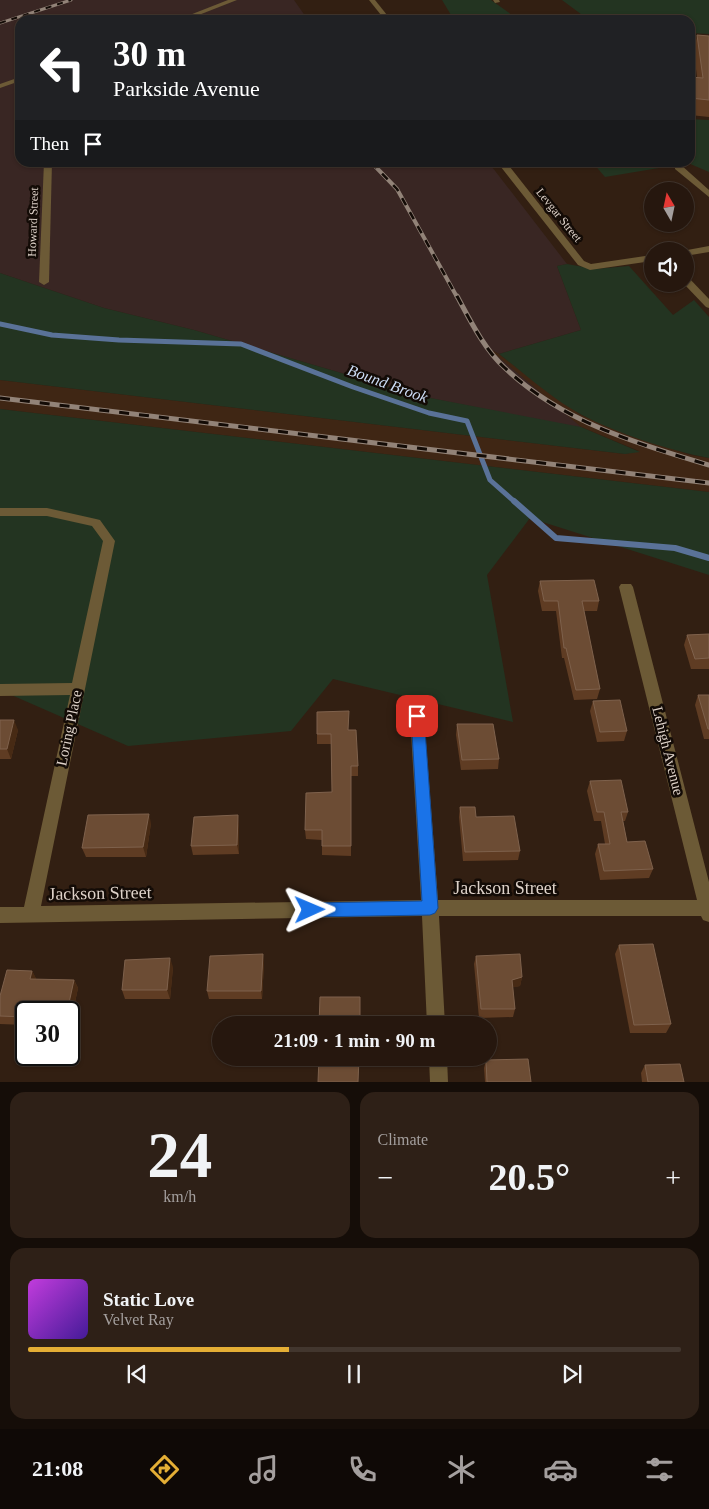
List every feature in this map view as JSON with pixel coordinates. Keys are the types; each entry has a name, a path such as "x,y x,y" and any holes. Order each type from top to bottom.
{"street":[{"path":"194,15 234,0"},
{"path":"372,0 384,15"},
{"path":"0,86 15,81"},
{"name":"Howard Street","path":"44,282 48,167"},
{"name":"Levgar Street","path":"505,167 581,263 590,267 644,259"},
{"path":"678,167 709,194"},
{"path":"694,252 709,249"},
{"path":"694,289 709,305"},
{"name":"Loring Place","path":"0,512 47,512 96,523 109,541 31,915"},
{"name":"Lehigh Avenue","path":"626,587 708,911"},
{"path":"0,690 77,689"},
{"path":"417,716 436,1016"},
{"name":"Jackson Street","path":"0,915 430,908 708,911"},
{"path":"438,1066 439,1082"}],"shaded area":[{"path":"0,0 294,0 304,15 15,15 15,167 492,167 567,264 557,266 581,330 499,354 492,350 584,429 420,396 194,330 104,308 0,273"},
{"path":"489,349 499,354 581,415 690,455 709,458 709,492 0,409 0,380 625,454 639,451 581,427"}],"green space":[{"path":"442,0 491,0 512,15 451,15"},
{"path":"562,0 709,0 709,34 695,33 695,15 582,15"},
{"path":"695,119 709,120 709,172 695,166"},
{"path":"596,167 665,167 605,177"},
{"path":"567,264 595,269 629,266 644,283 644,292 652,292 673,315 694,300 709,317 709,458 644,441 596,422 571,409 549,394 499,354 581,330 557,266"},
{"path":"0,273 104,308 194,330 420,396 581,427 640,452 625,454 0,380"},
{"path":"0,409 709,492 709,575 530,518 487,575 513,722 333,679 291,731 128,746 0,690"}],"building":[{"path":"697,35 709,36 709,100 695,99 695,77 703,78"},
{"path":"594,580 599,601 582,601 600,689 576,690 566,648 564,648 558,601 544,601 540,581"},
{"path":"709,634 709,658 695,659 687,635"},
{"path":"698,695 709,695 709,729 708,729"},
{"path":"620,700 627,731 600,732 593,701"},
{"path":"349,711 348,730 356,730 358,766 351,766 351,846 322,846 322,830 305,830 306,793 332,792 331,734 317,734 317,712"},
{"path":"0,720 14,720 7,749 0,749"},
{"path":"457,724 493,724 499,759 462,760"},
{"path":"621,780 628,812 621,812 627,842 645,841 653,869 604,871 598,844 610,844 604,812 597,812 590,781"},
{"path":"460,807 475,807 476,817 514,816 520,851 465,852"},
{"path":"149,814 143,847 82,848 88,815"},
{"path":"238,815 237,845 191,846 194,817"},
{"path":"653,944 671,1024 634,1025 619,945"},
{"path":"263,954 261,991 207,991 210,956"},
{"path":"520,954 522,977 512,980 515,1009 481,1009 476,956"},
{"path":"170,958 167,990 122,990 125,960"},
{"path":"7,970 32,971 30,979 74,980 69,1001 15,1001 15,1017 0,1016 0,996"},
{"path":"320,997 360,997 360,1016 319,1016"},
{"path":"528,1059 531,1082 487,1082 486,1066 497,1066 497,1060"},
{"path":"680,1064 684,1082 648,1082 645,1065"},
{"path":"319,1066 359,1066 358,1082 318,1082"}],"waterway":[{"name":"Bound Brook","path":"0,324 52,335 119,340 241,344 353,387 429,413 467,421 490,480 516,503"},
{"name":"Bound Brook","path":"514,501 556,538 675,548 709,558"}],"railway":[{"path":"25,15 71,0"},
{"path":"0,23 15,18"},
{"path":"376,167 397,189 457,297"},
{"path":"457,296 490,352 527,387 550,403 628,439 709,465"},
{"path":"0,398 709,483"}],"route":[{"path":"310,910 430,908 417,716"}]}
